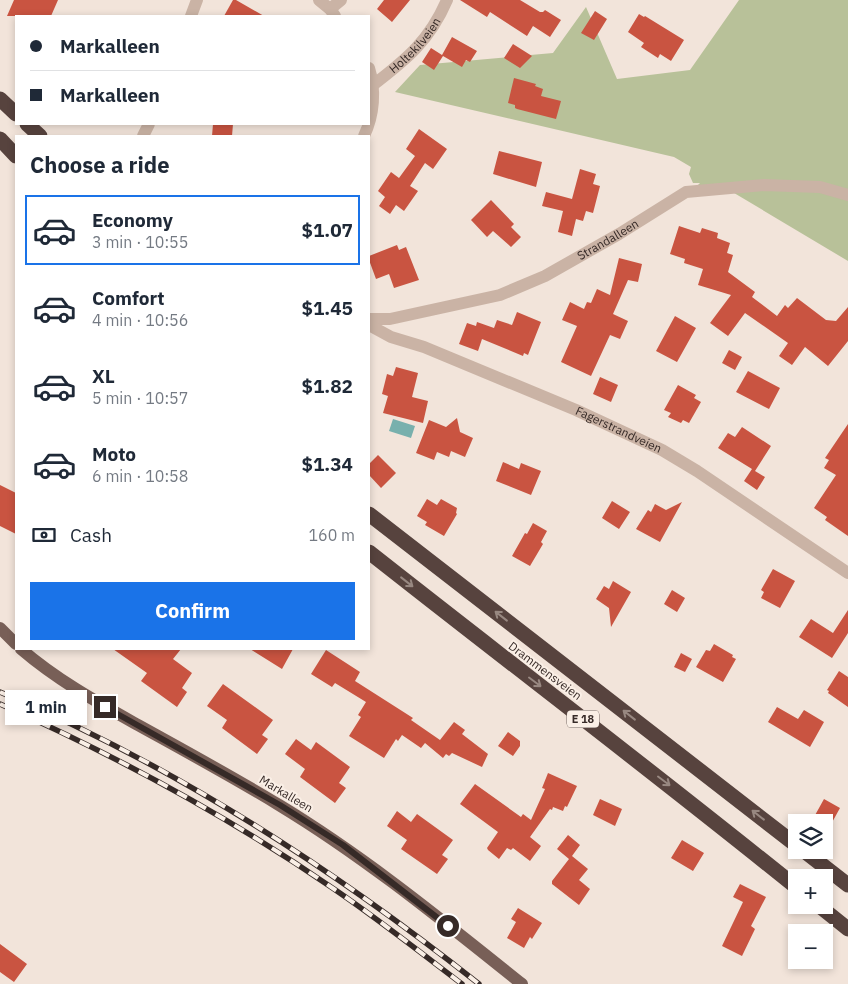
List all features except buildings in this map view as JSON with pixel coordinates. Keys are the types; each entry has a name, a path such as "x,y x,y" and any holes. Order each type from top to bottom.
{"highway":[{"path":"0,99 15,113"},
{"path":"28,125 39,135"},
{"path":"0,139 15,155"},
{"name":"Drammensveien","path":"370,515 788,839"},
{"name":"Drammensveien","path":"370,553 681,794 788,881"},
{"path":"815,859 848,885"},
{"path":"829,914 848,929"}],"main road":[{"path":"0,628 15,643"},
{"name":"Markalleen","path":"22,650 63,682 280,805 343,845 522,984"}],"street":[{"path":"191,15 197,0"},
{"path":"319,0 332,13 341,0"},
{"name":"Holtekilveien","path":"374,85 405,60 422,43 441,14 447,0"},
{"path":"370,71 374,85 370,117"},
{"name":"Strandalleen","path":"370,319 390,319 500,295 545,276 619,234 686,192 764,185 820,186 848,195"},
{"name":"Fagerstrandveien","path":"370,326 391,337 424,347 576,410 662,450 697,471 848,573"}],"green space":[{"path":"739,0 848,0 848,261 724,187 693,183 689,174 691,167 674,157 395,92 420,65 553,53 586,7 617,79 690,70"}],"water":[{"path":"393,419 415,426 411,438 389,431"}],"railway":[{"path":"0,692 128,752 250,822 367,900 479,984"},
{"path":"0,704 129,766 254,837 350,900 462,984"}],"route":[{"path":"105,707 280,805 343,845 448,926"}]}
